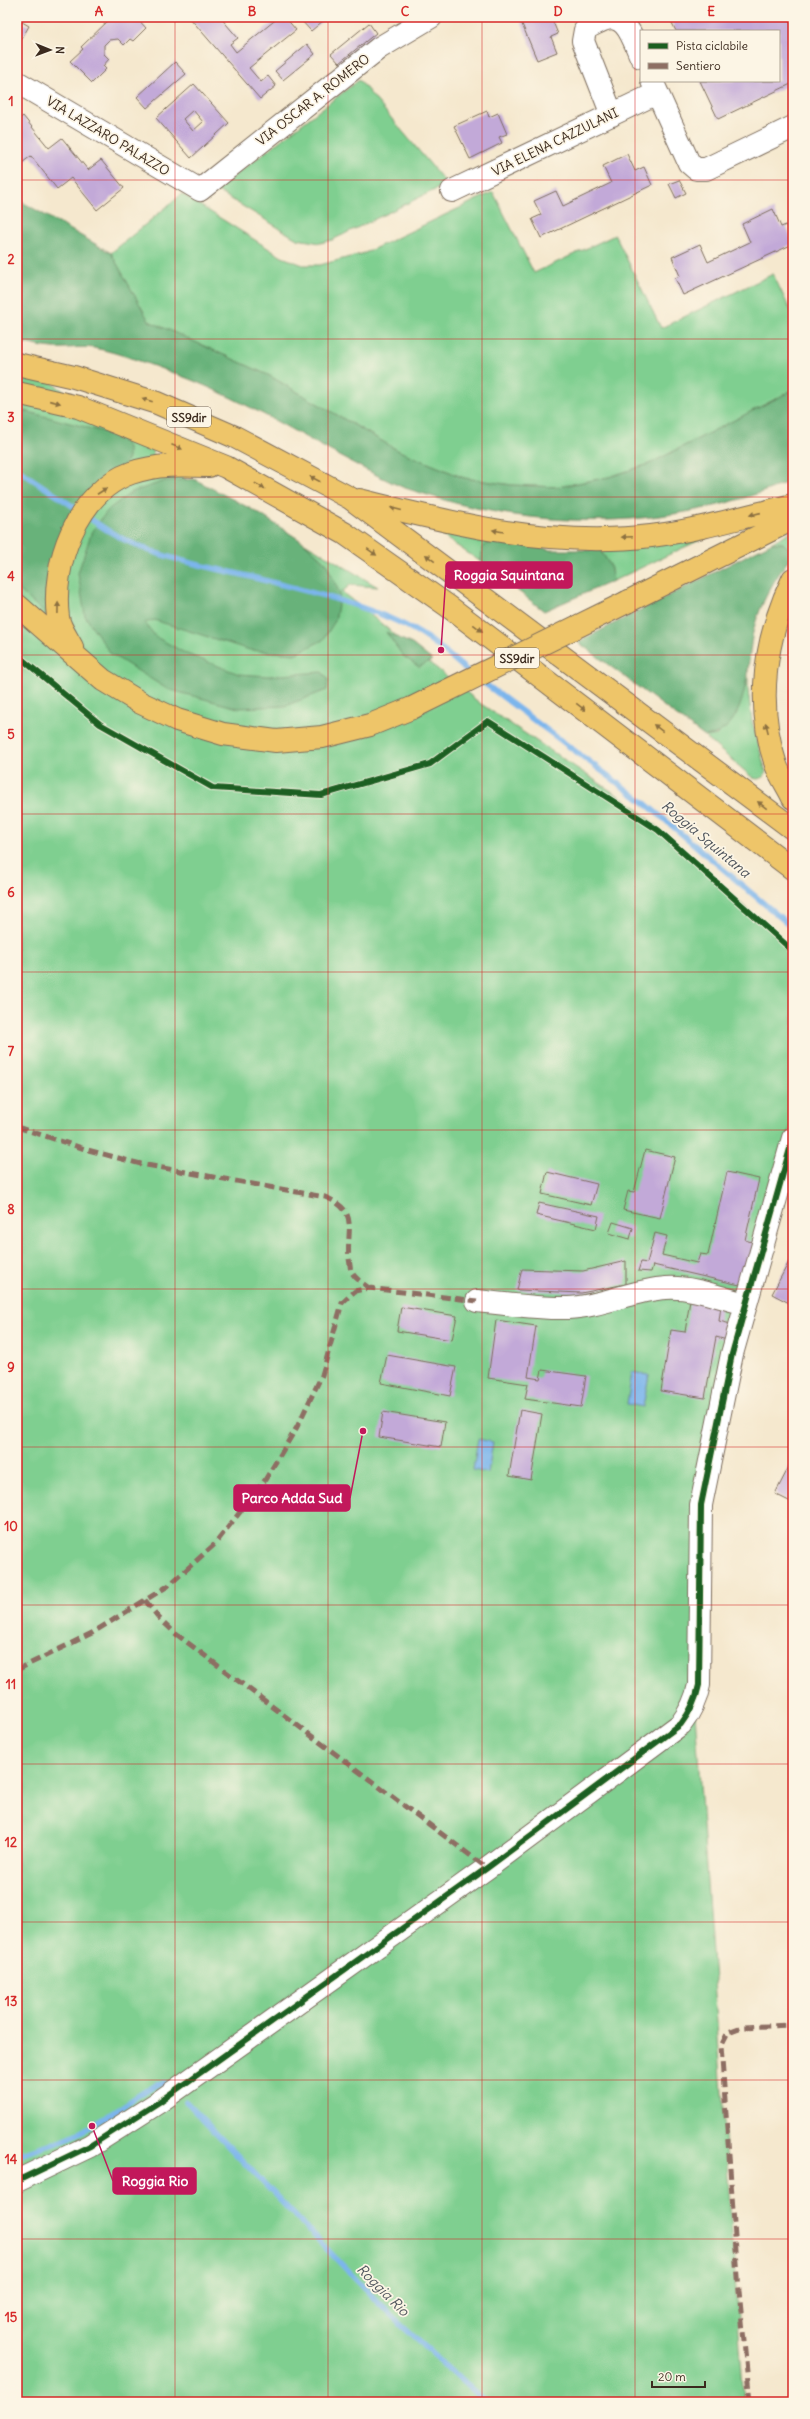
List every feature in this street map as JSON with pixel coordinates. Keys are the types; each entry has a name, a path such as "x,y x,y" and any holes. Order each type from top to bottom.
{"highway":[{"name":"SS9dir","path":"17,364 74,377 157,403 235,437 350,498 793,829"},
{"name":"SS9dir","path":"17,393 78,407 226,467 344,533 448,606 793,869"},
{"path":"77,657 58,618 59,574 73,527 96,494 130,474 170,464 226,467"},
{"path":"350,498 433,519 502,532 582,540 651,536 793,505"},
{"path":"17,605 103,680 141,703 177,720 223,734 276,742 322,737 370,725 412,708 793,519"},
{"path":"793,579 779,608 767,661 764,714 776,766 793,798"}],"street":[{"name":"VIA OSCAR A. ROMERO","path":"200,190 379,48 431,17"},
{"path":"612,115 584,41 584,30 609,18 621,20 626,26 640,55"},
{"name":"VIA LAZZARO PALAZZO","path":"17,82 200,190"},
{"path":"655,87 689,163 696,170 706,169 791,133"},
{"name":"VIA ELENA CAZZULANI","path":"452,191 612,115 655,87"},
{"path":"17,2182 90,2146 159,2102 487,1868 681,1724 697,1699 699,1685 701,1505 732,1354 793,1138"},
{"path":"477,1301 568,1308 587,1306 646,1290 668,1287 691,1290 746,1304"}],"green space":[{"path":"359,80 447,184 332,240 320,243 297,239 216,190"},
{"path":"493,192 534,273 615,235 661,328 773,274 793,316 793,390 649,464 609,477 558,487 512,485 464,478 399,451 268,375 148,321 111,253 182,194 282,257 303,265 320,265 365,253"},
{"path":"17,199 111,253 149,321 268,375 399,451 464,478 511,485 558,487 609,477 649,464 793,390 793,480 750,496 706,508 660,516 614,520 567,520 521,516 475,508 402,487 339,456 232,398 176,374 124,356 94,348 53,348 17,341"},
{"path":"17,357 135,443 152,450 153,455 336,588 326,563 303,542 378,587 350,585 342,592 481,704 635,807 793,951 793,1118 725,1354 693,1685 744,2402 17,2402"},
{"path":"17,409 119,436 128,447 128,458 123,466 90,488 52,620 17,588"},
{"path":"194,479 255,511 303,542 326,563 340,594 335,621 323,640 295,654 250,650 154,620 145,623 156,637 187,654 239,674 268,676 322,672 328,679 327,690 285,706 238,708 167,689 111,654 85,616 78,573 92,531 109,509 132,492 165,481"},
{"path":"422,522 492,539 482,548 481,562"},
{"path":"721,530 613,581 610,565 600,550"},
{"path":"793,530 793,554 790,558 790,550 783,543 771,543"},
{"path":"492,539 551,550 600,550 610,565 613,581 544,611 481,562 482,548"},
{"path":"771,543 783,543 790,550 790,558 760,609 751,642 744,693 739,709 731,722 720,732 705,737 578,642"},
{"path":"386,632 412,644 432,660 419,667 403,656"},
{"path":"748,654 748,690 752,721 766,772 762,778 759,779 753,778 705,737 717,735 746,685"}],"water":[{"path":"632,1372 649,1375 643,1407 627,1404"},
{"path":"478,1439 493,1442 488,1473 473,1470"}],"building":[{"path":"114,17 136,17 146,28 133,41 130,39 124,45 118,39 109,40 104,45 104,54 109,59 103,66 106,69 92,83 70,61 83,49 81,47 111,18 112,19"},
{"path":"189,17 220,17 238,38 230,44 236,52 279,17 285,17 296,30 249,68 261,82 268,76 276,86 260,99"},
{"path":"305,17 322,17 324,20 311,31 301,20"},
{"path":"519,17 551,17 558,34 551,37 557,52 537,60"},
{"path":"669,17 788,17 793,28 793,83 718,119 700,82 780,82 780,30 676,30"},
{"path":"17,19 29,26 17,47"},
{"path":"369,23 376,33 339,63 331,54"},
{"path":"307,44 315,54 283,80 275,71"},
{"path":"175,62 186,74 147,108 137,97"},
{"path":"194,84 229,123 191,158 156,118","holes":["193,110 203,122 193,131 183,119"]},
{"path":"487,111 489,117 498,113 507,134 499,137 502,143 470,159 454,126"},
{"path":"23,116 49,148 62,138 88,170 101,160 124,188 97,210 71,178 57,189 31,156 18,166 17,121"},
{"path":"627,154 635,171 644,167 652,185 541,238 532,219 541,215 534,201 556,191 563,206 611,183 603,166"},
{"path":"679,180 686,193 676,198 669,184"},
{"path":"773,209 781,227 786,225 793,244 683,295 675,278 680,276 672,257 700,244 708,262 750,242 742,224"},
{"path":"645,1150 675,1157 660,1218 623,1210 628,1191 634,1192"},
{"path":"547,1172 597,1184 591,1205 542,1194"},
{"path":"727,1172 759,1179 745,1240 755,1243 744,1286 653,1265 651,1272 638,1271 641,1262 647,1263 655,1233 667,1236 662,1255 697,1263 700,1254 708,1255"},
{"path":"539,1203 599,1216 596,1229 536,1215"},
{"path":"613,1222 633,1228 630,1239 609,1233"},
{"path":"793,1254 793,1305 772,1294"},
{"path":"626,1261 626,1284 581,1293 517,1290 522,1269 583,1271"},
{"path":"690,1300 721,1306 719,1321 731,1324 727,1340 716,1337 705,1398 661,1391 671,1330 685,1332"},
{"path":"401,1307 457,1316 452,1340 397,1331"},
{"path":"496,1320 536,1326 528,1377 540,1379 542,1370 586,1376 581,1407 525,1399 528,1384 488,1378"},
{"path":"387,1355 456,1367 450,1396 381,1383"},
{"path":"520,1410 542,1414 531,1480 509,1476"},
{"path":"383,1412 445,1422 441,1447 379,1437"},
{"path":"793,1459 793,1503 775,1494"}],"waterway":[{"name":"Roggia Squintana","path":"17,469 74,507"},
{"name":"Roggia Squintana","path":"92,520 112,533 152,552 193,564 259,579 319,595 383,615 426,637 471,674"},
{"name":"Roggia Squintana","path":"480,680 646,804 793,928"},
{"name":"Roggia Rio","path":"17,2156 75,2135 106,2117 156,2084 164,2083 171,2087"},
{"name":"Roggia Rio","path":"186,2102 391,2316 486,2402"}],"marked path":[{"path":"17,1127 88,1150 141,1164 325,1197 336,1202 343,1208 349,1222 349,1259 351,1271 357,1279 369,1288"},
{"path":"17,1670 92,1633 168,1586 215,1544 265,1480 297,1427 322,1375 342,1303 355,1291 369,1288 477,1301"},
{"path":"145,1600 159,1618 176,1634 487,1868"},
{"path":"750,2402 739,2291 721,2046 728,2032 742,2027 793,2025"}],"cycle path":[{"path":"17,655 100,724 213,788 321,795 430,764 488,721 658,830 793,951"},
{"path":"17,2181 90,2146 159,2102 487,1868 681,1724 688,1715 693,1705 699,1685 701,1505 732,1354 793,1138"}],"place":[{"name":"Roggia Squintana","path":"441,650"},
{"name":"Parco Adda Sud","path":"363,1431"},
{"name":"Roggia Rio","path":"92,2126"}]}
